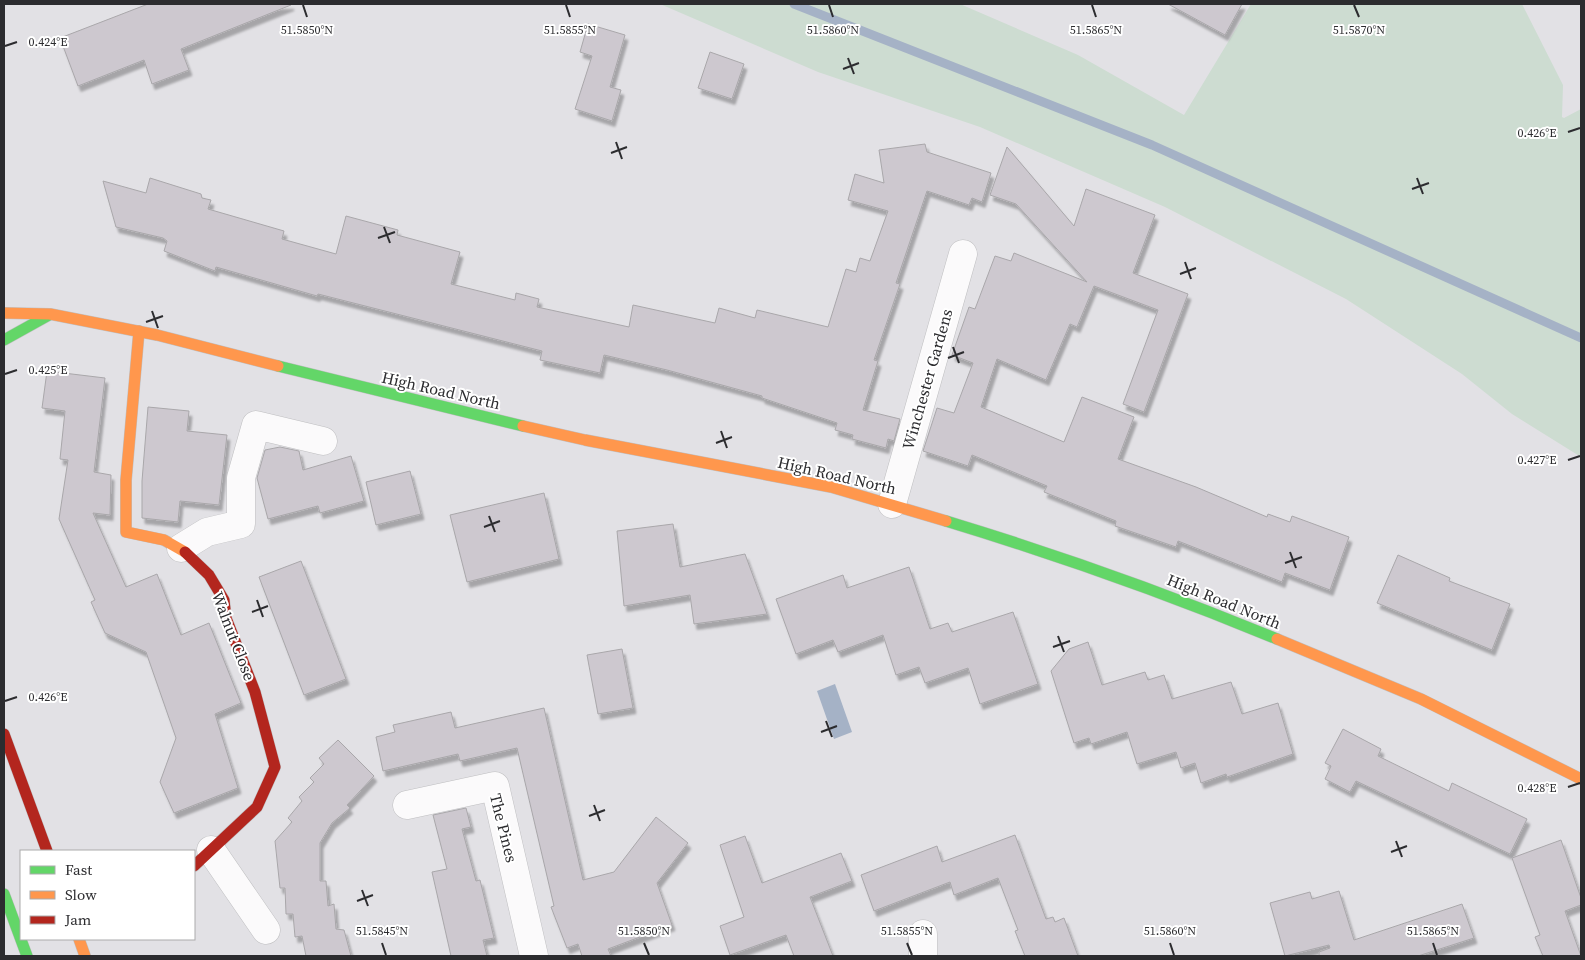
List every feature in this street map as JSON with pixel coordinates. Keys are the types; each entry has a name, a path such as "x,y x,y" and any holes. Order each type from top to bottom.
{"main road":[{"name":"High Road North","path":"4,313 50,314 139,331 383,394 585,440 831,488 892,504 1035,548 1184,602 1421,699 1581,779"},
{"path":"4,340 50,314"},
{"name":"Walnut Close","path":"139,331 126,480 126,532 164,540 180,548 209,575 224,600 226,618 256,692 275,767 257,807 202,858"},
{"path":"4,734 47,850"},
{"path":"4,894 20,939"},
{"path":"20,940 26,956"},
{"path":"79,940 85,956"}],"street":[{"name":"Winchester Gardens","path":"892,504 963,254"},
{"path":"180,548 207,532 241,524 241,478 256,425 323,441"},
{"name":"The Pines","path":"407,805 495,786 534,956"},
{"name":"Walnut Close","path":"202,858 266,930"}],"shaded area":[{"path":"660,4 960,4 1078,55 1184,115 1251,4 1522,4 1563,85 1562,117 1564,118 1581,109 1581,457 1512,414 1462,374 1346,299 1165,207 980,127 818,72"}],"water":[{"path":"835,684 852,732 834,739 817,691"}],"building":[{"path":"148,4 291,5 181,49 189,70 152,84 144,60 78,86 60,38"},
{"path":"1168,4 1242,4 1225,35"},
{"path":"588,24 625,35 610,87 621,90 612,121 575,109 592,56 580,52"},
{"path":"710,52 744,64 732,99 698,88"},
{"path":"925,144 927,152 991,173 982,202 972,198 969,205 927,191 896,283 900,284 874,360 878,361 863,410 900,419 894,441 888,439 886,448 852,439 853,435 835,430 837,423 762,398 762,396 667,370 604,355 600,373 540,360 542,351 318,294 317,296 216,267 215,271 164,251 167,241 163,238 116,227 103,181 146,193 150,178 201,194 202,198 211,200 208,209 284,231 282,239 336,254 346,216 398,230 397,235 460,252 451,284 515,300 516,293 539,299 537,307 629,327 633,305 715,323 719,308 755,318 757,310 828,327 846,269 856,272 860,258 870,261 888,211 848,200 855,174 884,183 879,150"},
{"path":"1007,147 1074,226 1086,189 1155,215 1133,273 1188,294 1144,412 1123,404 1158,310 1094,286 1077,327 1070,324 1046,380 997,359 981,407 1064,442 1082,397 1134,417 1118,459 1196,487 1267,517 1268,514 1290,522 1292,516 1349,537 1330,590 1285,573 1282,582 1178,541 1176,547 1115,526 1116,521 1044,492 1047,486 972,455 968,466 923,451 937,408 954,413 973,363 952,355 969,307 975,309 995,256 1011,261 1014,253 1087,282 1016,204 990,195"},
{"path":"47,371 105,378 94,472 111,475 110,515 93,513 126,587 157,574 181,635 209,623 241,703 215,714 238,788 174,813 160,782 176,738 146,652 105,633 91,602 95,600 59,519 68,460 60,459 65,411 42,408"},
{"path":"148,407 189,411 187,431 227,435 219,505 180,501 178,522 142,518 142,481"},
{"path":"280,447 299,451 303,470 351,456 364,501 320,513 318,506 268,519 257,478 265,450"},
{"path":"410,471 421,514 376,525 366,482"},
{"path":"544,493 559,559 467,582 450,515"},
{"path":"673,524 680,567 745,554 767,614 694,624 690,595 624,606 617,531"},
{"path":"1398,555 1450,578 1449,581 1510,604 1492,650 1377,603"},
{"path":"301,561 346,679 304,695 259,577"},
{"path":"909,567 930,629 948,623 952,632 1013,612 1038,684 980,704 968,668 925,683 919,667 896,675 883,635 838,652 833,640 796,654 776,599 843,575 847,588"},
{"path":"1088,642 1102,685 1145,672 1148,680 1164,675 1172,699 1231,682 1242,714 1278,703 1293,754 1227,777 1226,774 1201,783 1195,763 1181,768 1176,752 1137,764 1127,732 1091,744 1089,738 1074,743 1051,671 1069,649"},
{"path":"622,649 633,708 598,714 587,655"},
{"path":"544,708 583,880 614,872 656,817 688,843 657,883 672,925 608,949 611,956 582,956 578,944 567,948 551,907 554,906 517,748 460,761 458,754 383,771 376,737 395,732 393,725 451,712 455,728"},
{"path":"1343,729 1381,749 1378,756 1449,791 1452,783 1527,819 1510,854 1356,781 1350,792 1325,779 1331,766 1325,763"},
{"path":"338,740 374,776 347,805 350,808 332,823 320,843 320,881 326,881 328,906 334,904 336,929 344,930 351,956 306,956 302,936 295,937 293,914 286,914 285,888 280,888 275,841 292,822 288,818 302,801 299,797 314,782 310,778 324,764 319,758"},
{"path":"466,808 471,827 462,829 476,881 480,880 494,938 483,940 487,956 451,956 432,872 447,869 433,815"},
{"path":"1015,835 1046,919 1053,917 1055,922 1064,918 1078,956 1025,956 1015,931 1018,930 998,878 954,895 950,882 874,911 861,875 937,846 942,862"},
{"path":"745,836 762,883 841,853 852,881 810,897 833,956 794,956 786,935 730,955 720,926 744,917 720,845"},
{"path":"1561,840 1581,898 1581,905 1565,911 1581,956 1543,956 1535,937 1540,935 1512,858"},
{"path":"1339,891 1354,940 1462,904 1474,938 1418,956 1319,956 1319,952 1330,948 1329,945 1285,956 1270,903 1310,892 1312,899"}],"waterway":[{"path":"794,4 1152,145 1581,338"}],"traffic: fast":[{"path":"4,340 49,315"},
{"path":"278,366 523,426"},
{"path":"946,521 1030,547 1113,576 1277,639"},
{"path":"4,894 20,937"},
{"path":"21,940 27,956"}],"traffic: slow":[{"path":"4,313 50,314 157,335 278,366"},
{"path":"139,331 126,480 126,532 164,540 185,552"},
{"path":"523,426 585,440 831,487 946,521"},
{"path":"1277,639 1421,699 1581,779"},
{"path":"79,940 85,956"}],"traffic: jam":[{"path":"185,552 209,575 224,600 226,618 255,692 275,767 257,807 195,865"},
{"path":"4,734 47,850"}]}
